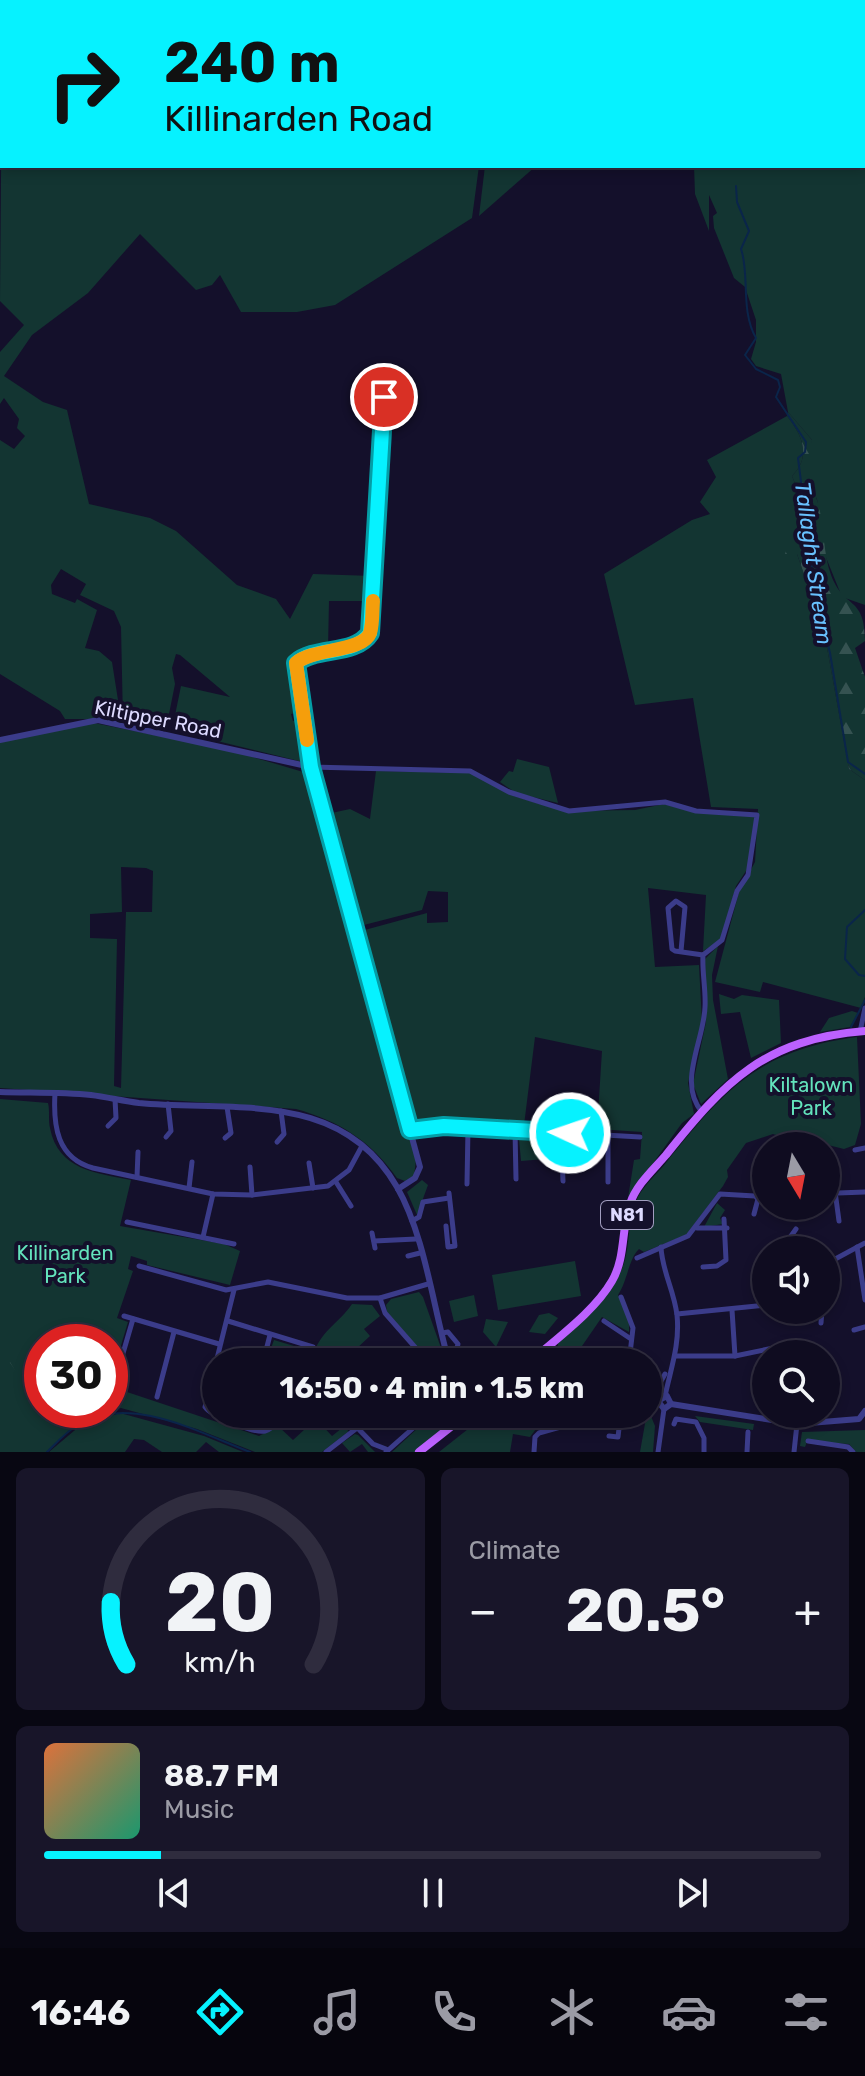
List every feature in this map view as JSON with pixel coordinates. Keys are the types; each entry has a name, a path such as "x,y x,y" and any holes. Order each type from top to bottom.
{"main road":[{"name":"N81","path":"546,1348 606,1291 622,1258 630,1202 702,1112 747,1068 771,1054 829,1036 862,1031"},
{"path":"419,1452 449,1428"}],"street":[{"path":"384,397 370,633 363,642 317,653 296,663 311,767 420,1167 415,1178 398,1189"},
{"name":"Kiltipper Road","path":"0,740 98,720 311,767"},
{"path":"311,767 470,771 517,795 569,811 665,802 696,811 757,815 748,875 737,891 722,940 703,955 681,951 672,949 668,908 676,901 685,907 681,951"},
{"path":"702,1112 692,1097 691,1079 703,1024 703,955"},
{"path":"862,1031 865,1008"},
{"path":"0,1092 55,1093 168,1104 281,1110 328,1124 363,1145 398,1189 411,1222 446,1348"},
{"path":"55,1093 56,1134 68,1154 86,1166 213,1194 252,1195 313,1188 336,1182 349,1170 363,1145"},
{"path":"108,1126 116,1118 115,1099"},
{"path":"166,1137 171,1131 168,1104"},
{"path":"225,1138 231,1133 227,1106"},
{"path":"277,1142 284,1134 281,1110"},
{"path":"410,1130 428,1126 640,1137"},
{"path":"467,1184 468,1128"},
{"path":"515,1131 516,1179"},
{"path":"561,1133 563,1181"},
{"path":"608,1135 608,1182"},
{"path":"855,1150 865,1148"},
{"path":"137,1177 138,1152"},
{"path":"189,1188 192,1162"},
{"path":"309,1163 313,1188"},
{"path":"250,1167 252,1195"},
{"path":"336,1182 351,1206"},
{"path":"840,1193 865,1192"},
{"path":"203,1237 213,1194"},
{"path":"637,1258 688,1236 720,1194 752,1196"},
{"path":"411,1222 419,1217 423,1202 449,1195 455,1246 448,1247 446,1226"},
{"path":"703,1267 717,1266 726,1260 727,1228 724,1219"},
{"path":"127,1222 234,1244"},
{"path":"696,1228 727,1228"},
{"path":"791,1236 796,1229"},
{"path":"372,1233 375,1244 416,1239"},
{"path":"840,1256 865,1243"},
{"path":"661,1247 662,1270 677,1314 676,1356 662,1398"},
{"path":"857,1247 865,1300"},
{"path":"408,1256 420,1253"},
{"path":"139,1266 210,1287 234,1290 268,1282 347,1298 380,1298 428,1284"},
{"path":"218,1348 228,1321 234,1290"},
{"path":"621,1297 631,1317 630,1348"},
{"path":"380,1298 385,1313 416,1348"},
{"path":"677,1314 752,1307"},
{"path":"732,1310 735,1356"},
{"path":"124,1316 219,1344"},
{"path":"128,1336 133,1319"},
{"path":"228,1321 313,1347"},
{"path":"604,1321 631,1339"},
{"path":"854,1330 865,1327"},
{"path":"157,1397 174,1332"},
{"path":"442,1333 448,1332 458,1344 457,1348"},
{"path":"267,1348 270,1335"},
{"path":"676,1356 735,1356 752,1352"},
{"path":"662,1379 665,1374"},
{"path":"665,1396 671,1404 752,1417"},
{"path":"664,1409 671,1404"},
{"path":"658,1452 662,1406"},
{"path":"840,1421 859,1419 865,1411"},
{"path":"674,1424 680,1419 696,1422 704,1438 704,1452"},
{"path":"859,1419 865,1425"},
{"path":"250,1428 270,1428"},
{"path":"326,1452 357,1428 373,1444 386,1450 401,1442 415,1428"},
{"path":"534,1452 535,1437 558,1428"},
{"path":"609,1436 618,1437 620,1428"},
{"path":"794,1452 797,1428"},
{"path":"747,1452 748,1432"},
{"path":"808,1441 848,1447 853,1452"}],"green space":[{"path":"1,168 479,168 472,218 335,305 297,312 241,312 220,275 212,285 196,290 140,234 88,293 32,335 4,376 43,402 67,410 89,504 150,518 176,531 237,585 276,599 290,619 313,574 373,576 371,601 329,601 328,648 299,654 294,659 300,712 291,714 293,721 301,720 307,763 172,730 181,686 230,697 176,654 172,668 175,684 166,729 123,721 121,627 114,611 80,595 86,584 61,569 51,585 52,594 75,603 77,599 97,610 85,648 99,651 112,662 118,700 113,719 65,719 60,711 0,674 0,440 14,449 25,436 17,428 19,419 4,398 0,404 0,352 24,325 0,301"},
{"path":"485,168 534,168 479,216"},
{"path":"694,168 865,168 865,605 842,597 825,555 817,499 805,478 804,465 812,440 788,412 781,374 756,366 751,359 756,342 756,320 745,287 734,278 714,228 713,216 717,213 709,195 709,231 695,194"},
{"path":"788,412 812,440 805,473 819,507 831,575 842,594 862,616 865,641 855,648 865,677 865,780 849,769 824,631 797,554 779,572 791,536 808,531 805,507 792,476 802,461 803,446 787,416"},
{"path":"787,416 803,446 802,461 792,476 805,507 808,532 799,534 797,554 824,631 849,769 865,780 865,997 861,1008 763,982 760,992 715,982 739,892 755,862 758,809 711,807 693,698 635,705 604,574 692,520 710,514 700,502 716,477 707,460"},
{"path":"94,723 229,750 310,774 416,1160 414,1176 405,1181 397,1178 376,1153 353,1134 296,1109 0,1088 0,742","holes":["121,867 153,871 152,912 126,912 121,1088 114,1086 117,939 90,938 90,914 122,912"]},
{"path":"517,759 549,767 558,803 516,793 500,782 509,771 513,772"},
{"path":"376,771 471,773 514,796 563,811 635,810 664,804 693,812 758,816 752,862 736,886 721,940 703,951 706,895 648,888 655,967 699,965 702,1021 688,1083 694,1114 682,1123 628,1198 634,1160 640,1159 642,1132 597,1129 602,1051 535,1037 524,1125 411,1120 361,931 427,913 427,923 448,922 448,892 428,891 422,910 360,926 327,814 350,809 370,819"},
{"path":"718,946 712,975 713,1000 728,1079 701,1104 693,1084 706,1022 705,959"},
{"path":"719,994 734,999 742,995 779,1000 781,1043 751,1058 740,1012 721,1014"},
{"path":"852,1011 858,1013 850,1027 820,1032 829,1018"},
{"name":"Kiltalown Park","path":"857,1037 861,1124 855,1145 840,1148 840,1132 752,1132 752,1141 746,1143 727,1170 728,1177 723,1186 686,1235 644,1252 639,1249 635,1254 618,1295 629,1317 629,1332 602,1317 582,1348 558,1348 558,1342 596,1306 619,1275 626,1255 632,1214 641,1192 706,1115 746,1078 769,1063 823,1043"},
{"name":"Killinarden Park","path":"0,1099 48,1103 49,1125 61,1153 92,1172 131,1180 120,1226 224,1244 240,1251 230,1285 147,1265 147,1261 131,1256 128,1269 133,1271 117,1318 127,1324 24,1324 24,1428 72,1428 46,1452 0,1452"},
{"path":"525,1135 556,1139 558,1158 521,1161 519,1138"},
{"path":"422,1180 428,1185 417,1215 407,1192"},
{"path":"717,1203 725,1210 720,1218 723,1224 704,1227"},
{"path":"575,1261 581,1296 498,1310 492,1275"},
{"path":"419,1292 441,1348 418,1348 387,1312 386,1305 391,1299"},
{"path":"474,1295 478,1316 454,1322 449,1301"},
{"path":"352,1304 372,1305 380,1316 364,1329 370,1336 357,1348 316,1348 322,1337"},
{"path":"549,1313 558,1318 545,1334 529,1332 539,1315"},
{"path":"486,1319 508,1322 496,1347 483,1332"},
{"path":"274,1340 301,1348 271,1348"},
{"path":"12,1356 24,1364 24,1382 8,1360"},
{"name":"Killinarden Park","path":"128,1392 202,1417 202,1428 235,1428 259,1436 280,1428 293,1440 306,1428 324,1428 332,1436 342,1428 348,1428 348,1432 322,1452 255,1452 197,1429 128,1410"},
{"path":"128,1415 204,1436 243,1452 219,1452 206,1442 196,1452 162,1452 144,1440 134,1439 125,1452 49,1452 77,1428 128,1428"},
{"path":"695,1416 752,1424 753,1428 753,1430 700,1422"},
{"path":"418,1428 445,1428 416,1452 392,1452"},
{"path":"469,1428 539,1428 530,1437 513,1434 510,1452 439,1452"},
{"path":"644,1428 655,1428 653,1452 640,1452"},
{"path":"865,1430 865,1452 856,1452 849,1444 807,1442 805,1447 800,1446 802,1432"},
{"path":"355,1434 375,1452 368,1452 362,1444 350,1452 342,1443"}],"waterway":[{"name":"Tallaght Stream","path":"736,186 737,202 749,231 741,249 748,316 756,338 745,355 756,369 778,380 780,387 776,397 806,442 805,452 798,458 815,592 830,653 848,762 865,774"},
{"name":"Tallaght Stream","path":"865,910 847,927 845,959 859,975 865,976"},
{"name":"Tallaght Stream","path":"851,1027 865,1000"},
{"path":"47,1452 79,1424 99,1416 121,1413 165,1420 250,1452"}],"slow traffic":[{"path":"307,740 296,663 317,653 363,642 370,633 373,601"}],"route":[{"path":"384,397 370,633 363,642 317,653 296,663 311,767 410,1130 444,1126 570,1133"}]}
